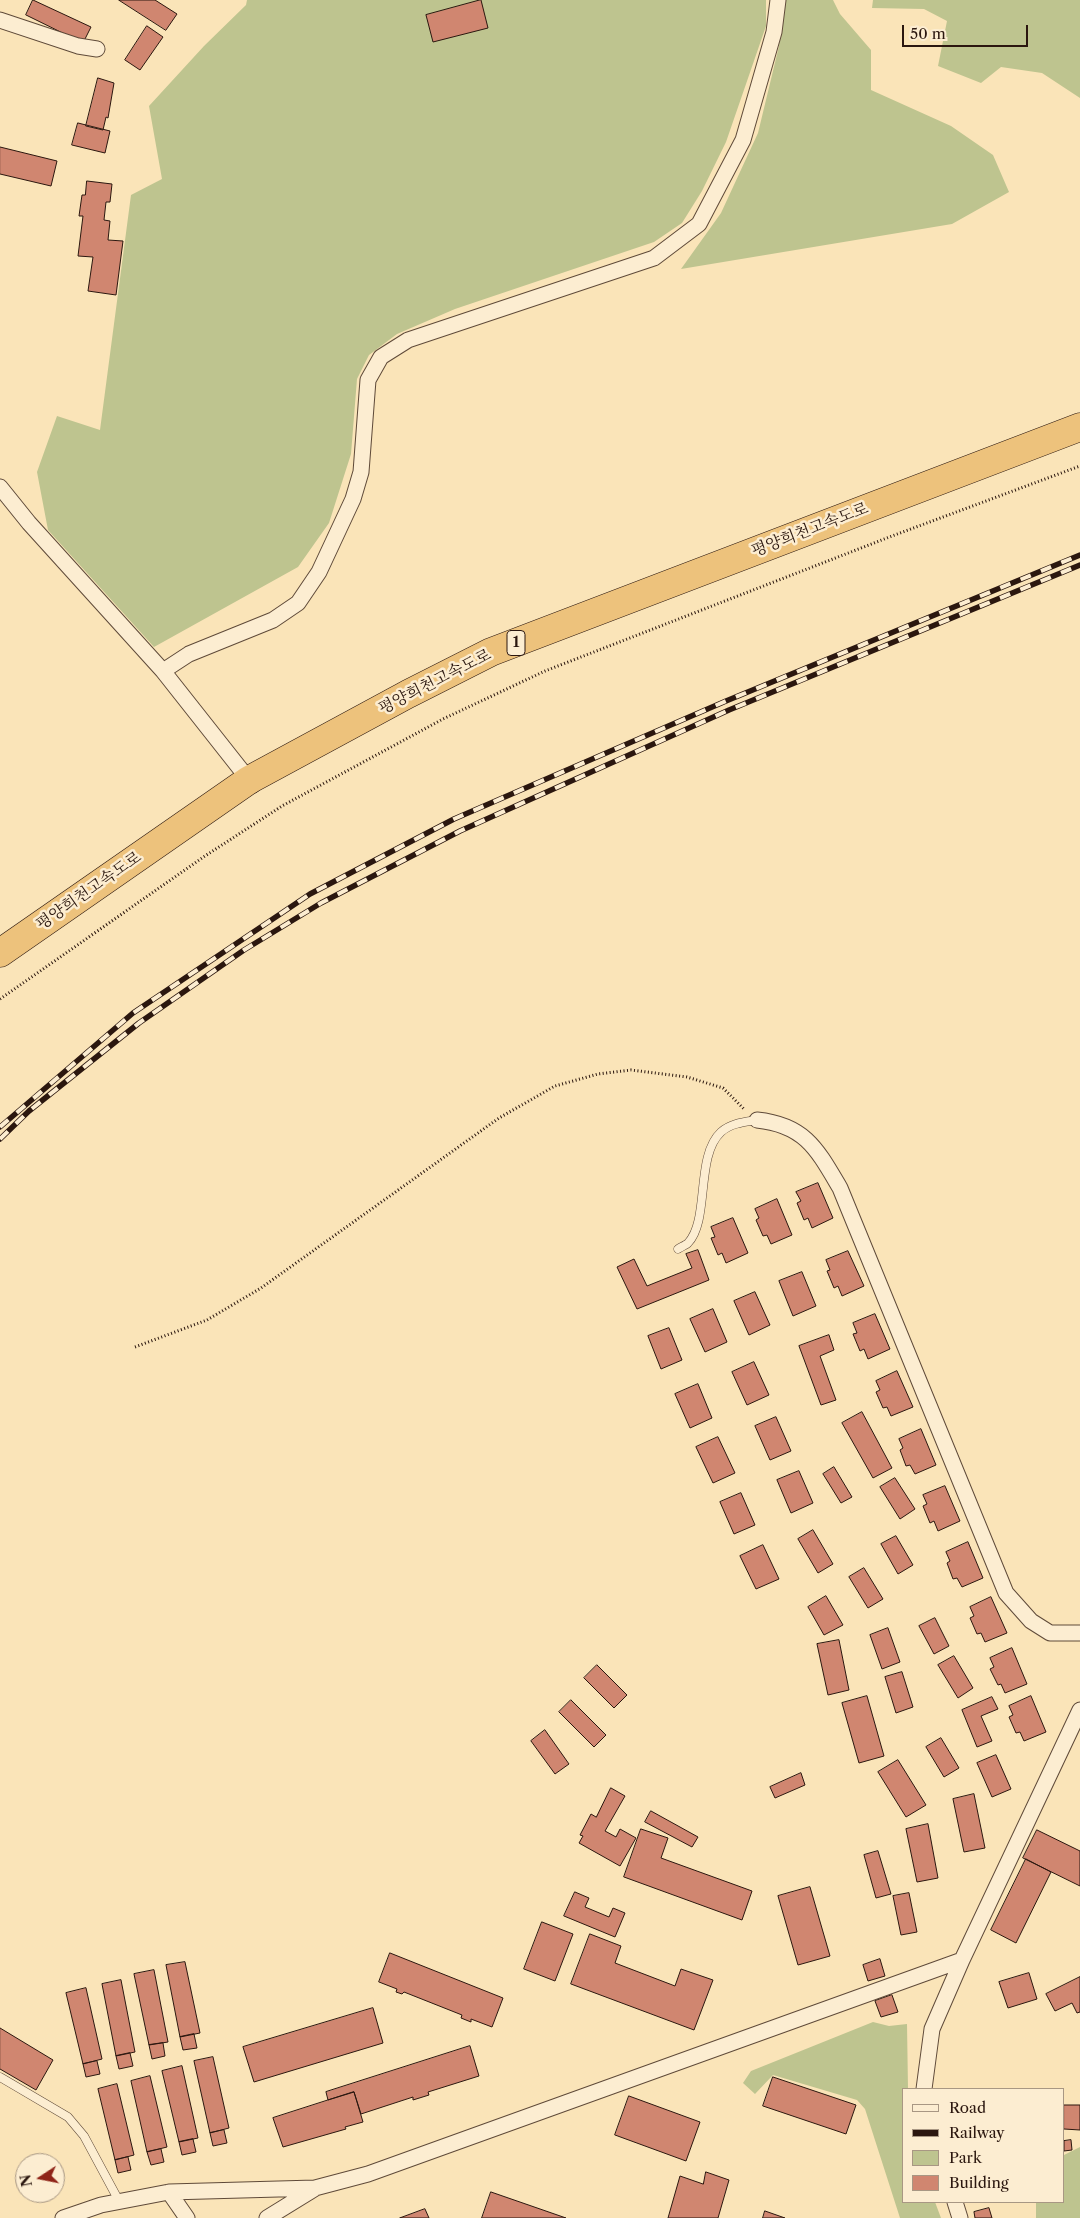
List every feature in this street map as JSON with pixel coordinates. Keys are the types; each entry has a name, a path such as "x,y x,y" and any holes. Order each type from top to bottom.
{"highway":[{"name":"평양희천고속도로","path":"0,953 252,784 408,694 491,652 1080,427"},
{"name":"평양희천고속도로","path":"0,960 156,853 252,784 416,700 572,628 1080,437"}],"street":[{"path":"163,671 189,654 273,620 298,603 319,572 353,499 361,472 368,380 380,357 408,340 654,258 699,224 743,140 774,32 778,0"},
{"path":"0,20 78,46 97,49"},
{"path":"0,487 29,523 163,671 252,784"},
{"path":"757,1120 774,1122 801,1134 820,1154 840,1188 1006,1593 1031,1621 1050,1633 1080,1633"},
{"path":"924,2088 932,2030 962,1960 1080,1710"},
{"path":"63,2218 101,2205 169,2192 315,2188 386,2168 962,1960"},
{"path":"266,2218 315,2188"},
{"path":"169,2192 187,2218"},
{"path":"955,2203 960,2218"}],"lane":[{"path":"678,1249 688,1243 698,1224 711,1146 721,1132 738,1123 757,1120"},
{"path":"0,2077 68,2117 84,2136 119,2201"}],"path":[{"path":"0,999 205,856 282,806 444,719 554,667 874,543 1080,466"},
{"path":"135,1348 207,1320 261,1288 499,1118 554,1086 598,1074 631,1070 687,1077 723,1088 757,1120"}],"green space":[{"path":"247,0 766,0 766,26 726,142 702,191 682,223 654,242 455,309 397,334 369,355 357,379 351,454 329,523 298,567 154,647 48,530 37,472 57,416 100,430 131,195 162,179 149,106 204,46 246,5"},
{"path":"783,0 833,0 840,14 871,50 871,90 951,126 993,155 1009,192 952,224 681,269 721,213 758,133 779,46"},
{"path":"873,0 1080,0 1080,98 1042,73 1001,67 981,83 938,66 947,21 924,9 872,8"},
{"path":"873,2022 889,2026 907,2024 908,2088 902,2088 902,2203 935,2203 941,2218 900,2218 865,2109 857,2100 773,2075 755,2094 743,2083 751,2071"},
{"path":"1080,2147 1080,2218 1036,2218 1036,2203 1065,2203 1065,2154"}],"building":[{"path":"33,0 91,27 83,43 26,15"},
{"path":"119,0 155,0 177,14 166,30"},
{"path":"481,0 488,28 433,42 426,15"},
{"path":"147,26 163,37 140,70 125,60"},
{"path":"98,78 114,83 108,118 106,117 103,130 86,126"},
{"path":"78,123 110,131 105,153 72,145"},
{"path":"0,147 57,161 51,186 0,174"},
{"path":"87,181 112,184 110,202 106,202 104,220 110,221 108,240 123,241 116,295 88,291 93,257 78,256 83,216 79,216 82,195 85,195"},
{"path":"818,1183 833,1218 812,1228 808,1218 804,1220 797,1203 801,1201 796,1192"},
{"path":"777,1199 792,1235 771,1244 767,1235 763,1236 756,1220 759,1218 755,1209"},
{"path":"733,1218 748,1253 726,1263 722,1253 718,1255 711,1238 715,1237 711,1227"},
{"path":"698,1250 709,1280 637,1309 617,1267 634,1259 647,1286 692,1268 686,1254"},
{"path":"848,1251 864,1286 842,1296 838,1286 834,1288 827,1271 830,1270 826,1260"},
{"path":"802,1272 816,1306 793,1316 779,1281"},
{"path":"755,1292 770,1325 749,1335 734,1301"},
{"path":"713,1309 727,1342 705,1352 690,1319"},
{"path":"875,1314 890,1349 868,1359 864,1349 860,1351 853,1334 857,1333 853,1323"},
{"path":"669,1328 682,1360 661,1369 648,1336"},
{"path":"829,1335 834,1350 820,1356 836,1400 821,1405 799,1346"},
{"path":"754,1362 769,1395 747,1405 732,1372"},
{"path":"897,1371 913,1407 891,1416 887,1407 883,1408 876,1392 880,1390 876,1381"},
{"path":"698,1384 712,1418 690,1428 675,1394"},
{"path":"862,1412 892,1468 873,1478 842,1423"},
{"path":"776,1417 791,1451 770,1460 755,1426"},
{"path":"921,1429 936,1465 915,1474 910,1465 906,1466 900,1450 903,1448 899,1439"},
{"path":"718,1437 735,1473 713,1483 696,1447"},
{"path":"834,1467 852,1497 841,1503 823,1474"},
{"path":"799,1471 813,1503 791,1513 777,1480"},
{"path":"895,1478 915,1509 900,1519 880,1487"},
{"path":"945,1486 960,1521 938,1531 934,1521 930,1523 923,1506 927,1504 923,1495"},
{"path":"741,1493 755,1525 734,1534 720,1502"},
{"path":"813,1530 833,1564 818,1573 798,1539"},
{"path":"896,1536 913,1565 898,1574 881,1544"},
{"path":"968,1542 983,1578 962,1587 957,1578 953,1579 947,1563 950,1561 946,1552"},
{"path":"763,1545 779,1579 756,1589 740,1556"},
{"path":"864,1568 883,1599 868,1608 849,1577"},
{"path":"826,1596 843,1625 824,1635 808,1607"},
{"path":"991,1597 1007,1633 985,1642 981,1633 977,1634 970,1618 974,1616 970,1607"},
{"path":"935,1618 949,1646 934,1654 919,1626"},
{"path":"888,1628 900,1662 882,1669 870,1635"},
{"path":"839,1640 849,1690 828,1695 817,1644"},
{"path":"1012,1648 1027,1684 1005,1693 1001,1684 998,1685 990,1669 994,1667 990,1658"},
{"path":"954,1656 973,1688 958,1698 938,1665"},
{"path":"597,1665 627,1695 614,1708 584,1678"},
{"path":"902,1672 913,1707 896,1713 885,1677"},
{"path":"867,1696 884,1756 859,1763 842,1703"},
{"path":"1031,1696 1046,1732 1024,1741 1020,1732 1016,1733 1009,1717 1013,1715 1009,1706"},
{"path":"992,1697 998,1709 981,1716 992,1741 977,1747 962,1710"},
{"path":"571,1700 606,1735 594,1747 559,1712"},
{"path":"545,1730 569,1764 555,1774 531,1741"},
{"path":"941,1738 959,1768 944,1777 926,1747"},
{"path":"996,1755 1011,1789 992,1797 977,1763"},
{"path":"898,1760 926,1805 906,1817 878,1772"},
{"path":"801,1773 805,1785 775,1798 770,1787"},
{"path":"611,1788 625,1796 605,1831 616,1837 620,1829 636,1838 620,1866 579,1843 583,1836 580,1835 591,1814 596,1817"},
{"path":"974,1794 985,1848 964,1852 953,1799"},
{"path":"651,1811 698,1837 692,1847 645,1822"},
{"path":"928,1824 938,1878 917,1882 906,1829"},
{"path":"641,1829 668,1838 661,1858 752,1891 742,1920 624,1877"},
{"path":"1037,1830 1080,1851 1080,1886 1023,1858"},
{"path":"878,1851 891,1894 876,1898 864,1855"},
{"path":"1026,1859 1051,1872 1016,1943 991,1930"},
{"path":"810,1887 830,1956 798,1965 778,1896"},
{"path":"575,1892 589,1898 585,1907 609,1917 613,1908 625,1913 615,1937 564,1916"},
{"path":"909,1893 917,1932 901,1935 893,1896"},
{"path":"542,1922 573,1934 555,1981 524,1969"},
{"path":"590,1934 621,1946 615,1963 675,1986 681,1969 713,1980 694,2030 571,1984"},
{"path":"390,1953 503,1998 492,2027 471,2019 471,2022 461,2018 462,2015 404,1992 402,1994 396,1992 397,1989 379,1982"},
{"path":"880,1959 885,1976 868,1981 863,1965"},
{"path":"185,1962 200,2033 180,2037 166,1965"},
{"path":"154,1970 168,2042 149,2045 134,1974"},
{"path":"1029,1973 1037,1999 1008,2008 999,1982"},
{"path":"1080,1977 1080,2012 1077,2013 1072,2003 1055,2011 1046,1994"},
{"path":"121,1980 135,2052 116,2056 102,1984"},
{"path":"86,1988 102,2059 83,2064 66,1993"},
{"path":"892,1995 898,2012 881,2017 875,2001"},
{"path":"373,2008 383,2043 254,2082 243,2047"},
{"path":"0,2028 53,2060 36,2090 0,2069"},
{"path":"194,2034 197,2048 183,2050 180,2037"},
{"path":"163,2043 165,2056 152,2059 149,2045"},
{"path":"470,2046 479,2076 428,2092 429,2095 413,2100 413,2097 361,2114 354,2092 328,2100 326,2092"},
{"path":"130,2053 133,2066 119,2069 116,2056"},
{"path":"213,2057 229,2128 210,2133 194,2061"},
{"path":"97,2061 100,2074 86,2077 83,2064"},
{"path":"182,2066 198,2138 179,2142 162,2071"},
{"path":"150,2076 167,2147 147,2152 131,2081"},
{"path":"773,2077 856,2105 846,2134 763,2106"},
{"path":"117,2084 134,2155 115,2160 98,2089"},
{"path":"354,2092 363,2122 345,2127 346,2129 283,2147 273,2118"},
{"path":"629,2096 700,2122 686,2161 615,2135"},
{"path":"1065,2105 1080,2105 1080,2130 1065,2129"},
{"path":"224,2130 227,2143 213,2146 210,2133"},
{"path":"193,2139 196,2152 182,2155 179,2142"},
{"path":"1071,2140 1072,2150 1065,2151 1065,2141"},
{"path":"161,2149 164,2162 151,2165 147,2152"},
{"path":"128,2157 131,2170 118,2173 115,2160"},
{"path":"706,2172 729,2180 718,2218 668,2218 680,2176 703,2184"},
{"path":"491,2192 566,2218 482,2218"},
{"path":"989,2208 992,2218 975,2218 974,2212"},
{"path":"425,2209 429,2218 400,2218"},
{"path":"765,2211 785,2218 763,2218"}],"railway":[{"path":"0,1127 133,1013 310,894 454,819 726,701 1080,555"},
{"path":"0,1139 29,1111 139,1023 244,950 321,903 460,831 729,710 1080,565"}]}
